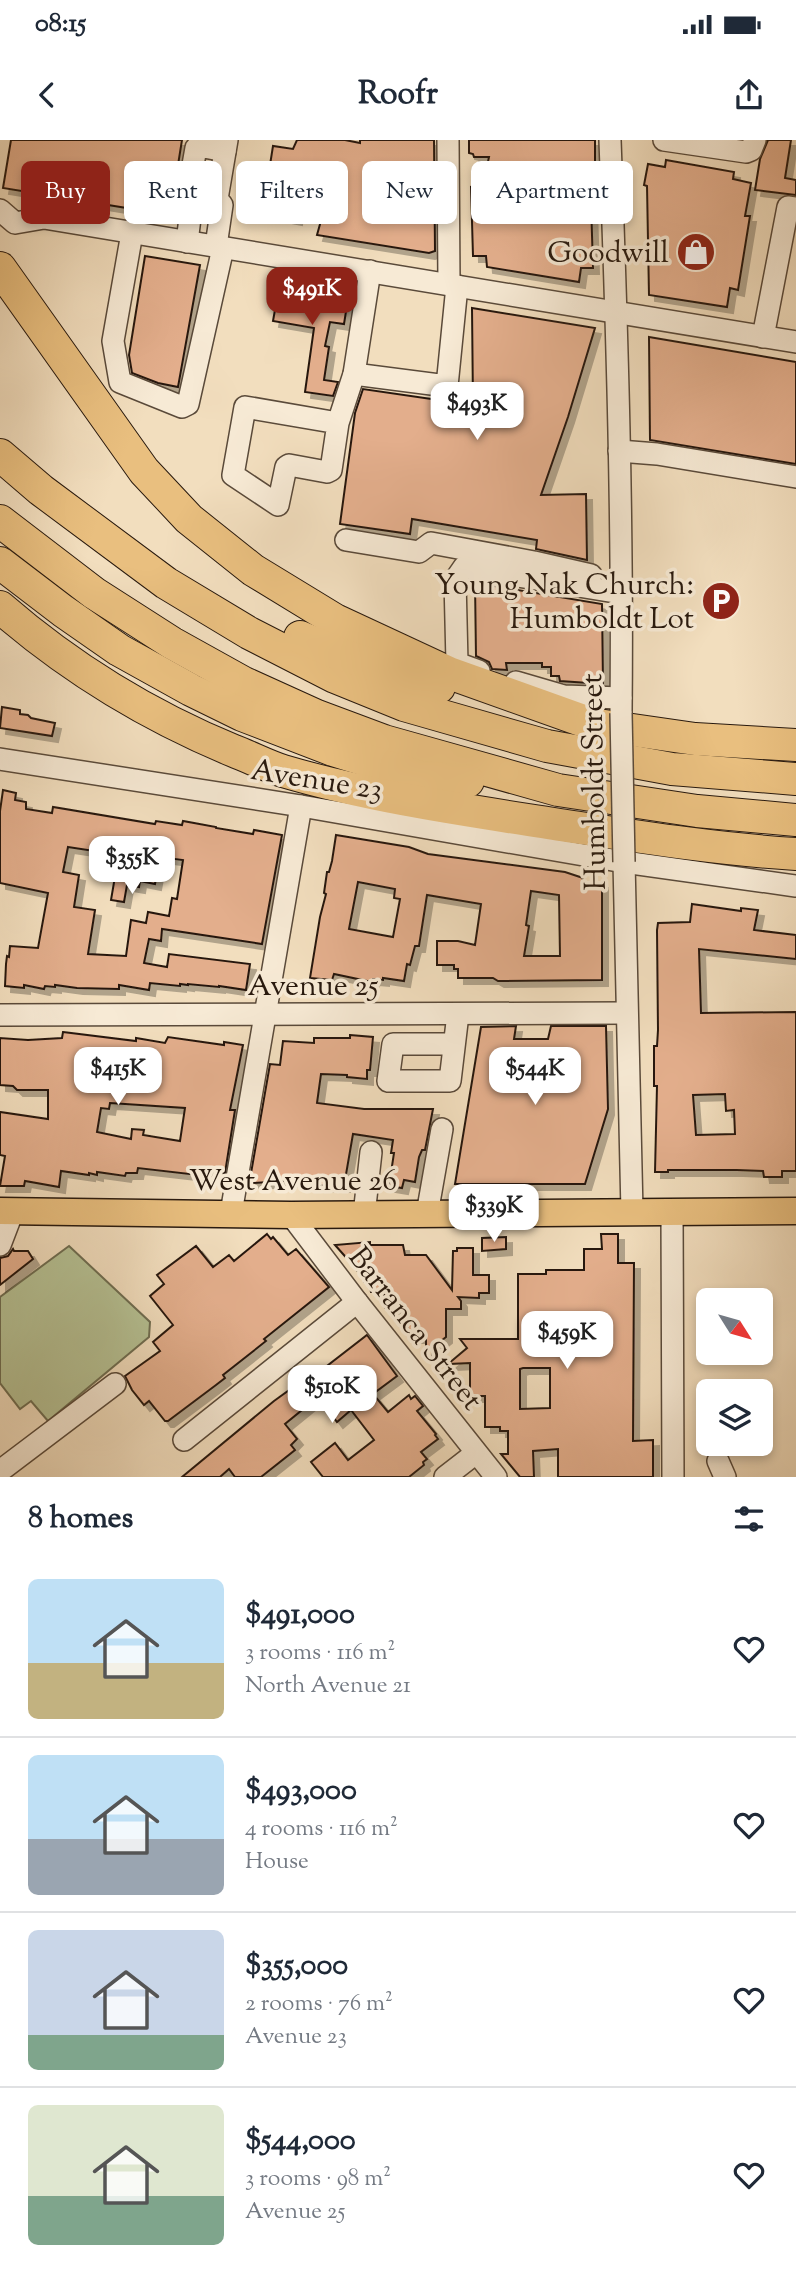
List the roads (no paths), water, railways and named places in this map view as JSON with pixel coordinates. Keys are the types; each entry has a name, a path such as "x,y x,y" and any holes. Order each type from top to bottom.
{"highway":[{"path":"0,268 96,407 144,471 189,519 253,570 335,620 449,673 611,712 695,739 796,745"},
{"path":"0,455 41,490 166,583 261,639 335,677 404,705 547,746 672,769 796,779"},
{"path":"0,521 94,593 172,643 244,683 317,716 384,741 558,790"},
{"path":"0,563 120,650 191,690 242,715 333,750 420,777 558,790 697,811 796,820"},
{"path":"166,583 251,615 337,653 435,686 534,714 611,712"},
{"path":"0,607 64,658 136,704 206,739 282,770 362,790 485,813 699,846 796,854"}],"main road":[{"name":"West Avenue 26","path":"6,1211 291,1215 796,1212"}],"street":[{"path":"354,374 447,386 453,285 448,140"},
{"name":"Humboldt Street","path":"610,140 621,586 611,712 624,862 632,1212"},
{"path":"664,140 746,152 751,150 755,140"},
{"path":"132,233 113,341 120,382 182,407 188,404 220,247 222,205 217,199 226,146 199,146 195,151 187,204 190,218 187,242"},
{"path":"763,337 788,207 796,208"},
{"path":"8,216 44,218 796,342"},
{"path":"338,423 245,407 233,475 275,506 278,505 286,467 289,465 327,472 331,470 338,423 354,374 370,271"},
{"path":"619,451 657,454 796,477"},
{"path":"346,540 419,552 431,543 621,586"},
{"path":"611,712 457,663 455,580 464,567 621,586"},
{"name":"Avenue 23","path":"0,761 301,806 624,862 796,886"},
{"path":"231,1213 301,806"},
{"name":"Avenue 25","path":"0,1014 626,1013"},
{"path":"454,1044 393,1044 388,1081 450,1081 458,1014"},
{"path":"427,1214 442,1129"},
{"path":"364,1215 371,1152"},
{"path":"0,1245 6,1211"},
{"path":"672,1212 673,1477"},
{"name":"Barranca Street","path":"291,1215 496,1477"},
{"path":"184,1440 357,1302"},
{"path":"0,1471 115,1384"},
{"path":"445,1477 476,1452"}],"place":[{"name":"Goodwill","path":"696,252"},
{"name":"Young Nak Church: Humboldt Lot","path":"721,601"}]}
